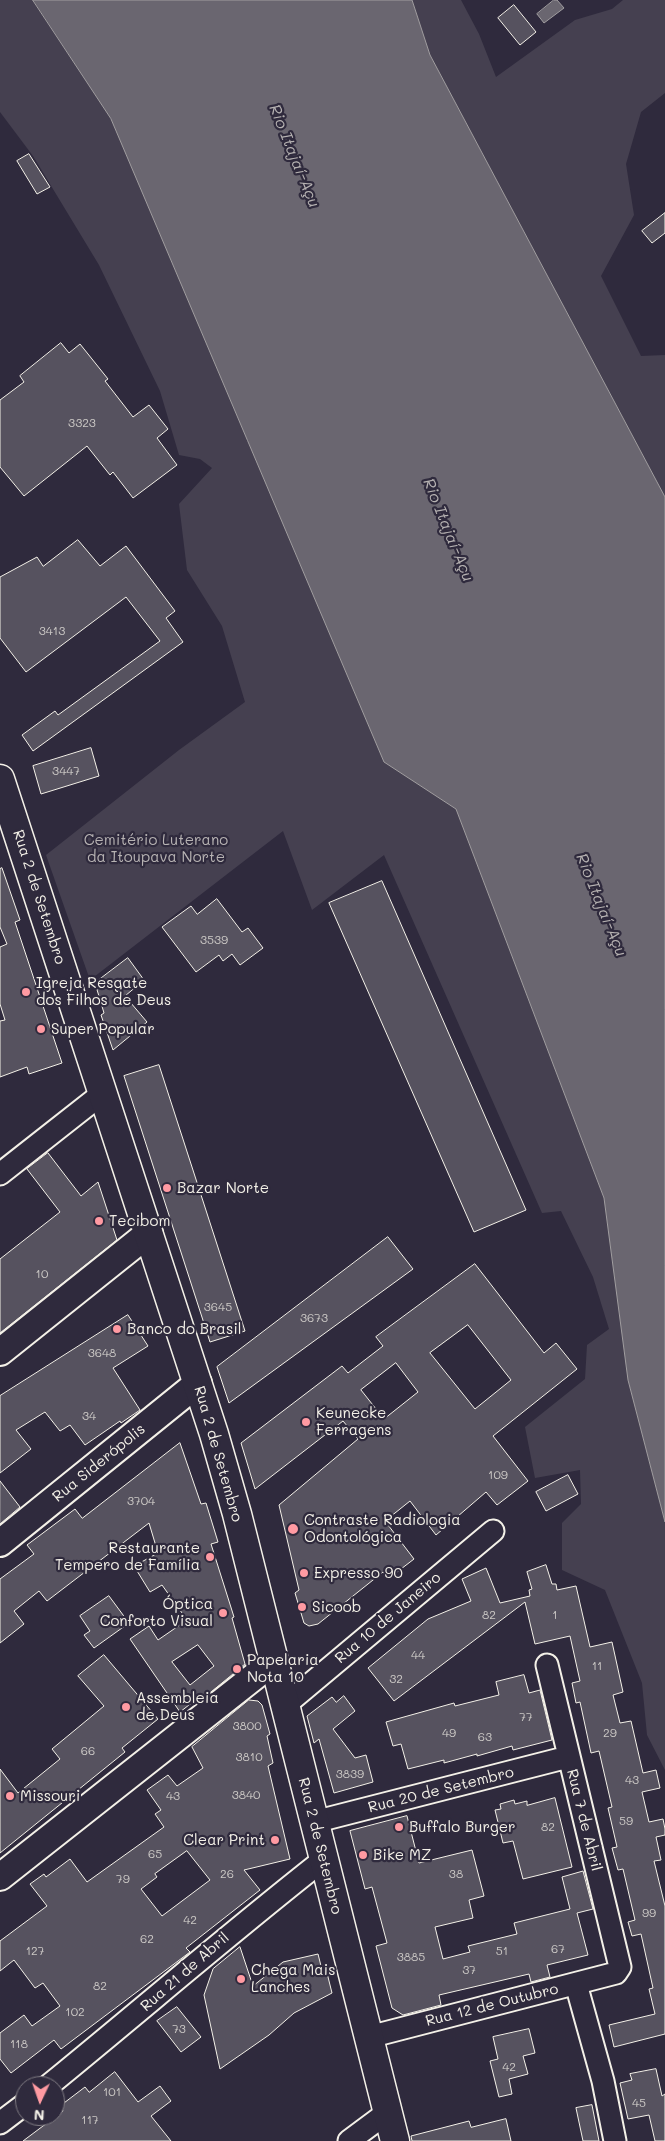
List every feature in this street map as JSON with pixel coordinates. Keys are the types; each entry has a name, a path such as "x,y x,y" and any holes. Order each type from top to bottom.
{"main road":[{"name":"Rua 2 de Setembro","path":"0,779 198,1383 237,1514 395,2141"}],"street":[{"path":"0,1174 103,1093"},
{"path":"0,1352 149,1233"},
{"name":"Rua Siderópolis","path":"0,1542 198,1383"},
{"name":"Rua 10 de Janeiro","path":"284,1706 493,1531"},
{"path":"0,1876 274,1662"},
{"name":"Rua 7 de Abril","path":"547,1665 620,1967 616,1973"},
{"name":"Rua 20 de Setembro","path":"314,1822 568,1757"},
{"name":"Rua 21 de Abril","path":"60,2076 155,1999 238,1927 323,1860"},
{"name":"Rua 12 de Outubro","path":"369,2037 616,1973"},
{"path":"576,1984 603,2081 615,2141"},
{"path":"0,2123 15,2112"},
{"path":"349,2141 388,2112"}],"green space":[{"name":"Cemitério Luterano da Itoupava Norte","path":"0,0 33,0 111,119 384,762 456,809 604,1198 628,1380 665,1522 665,1770 647,1735 642,1683 605,1590 562,1570 562,1523 581,1504 580,1470 535,1478 525,1427 585,1379 587,1345 609,1329 593,1277 561,1211 542,1213 384,855 312,910 283,831 90,980 46,855 179,750 245,702 222,626 187,570 179,504 212,468 200,459 179,455 160,391 99,265 33,156 0,112"},
{"path":"412,0 461,0 479,34 496,77 575,20 612,9 623,0 665,0 665,93 641,112 626,164 634,215 601,276 641,356 665,355 665,497 430,55"}],"water":[{"name":"Rio Itajaí-Açu","path":"33,0 412,0 430,55 665,497 665,1522 628,1380 604,1198 456,809 384,762 111,119"},
{"path":"554,0 557,0 564,8 544,23 537,14"}],"building":[{"path":"514,5 536,32 520,45 498,18"},
{"path":"29,154 50,187 37,194 17,161"},
{"path":"665,213 665,233 652,243 642,231"},
{"path":"61,343 69,353 80,344 108,379 105,381 133,417 149,405 168,429 157,438 177,465 133,498 113,472 110,475 87,446 24,496 0,467 0,400 24,382 20,376"},
{"path":"78,540 100,566 126,546 175,611 166,618 183,642 33,751 22,735 55,711 58,715 160,641 126,597 26,672 0,638 0,577 37,557 43,566"},
{"path":"91,748 99,776 41,794 33,766"},
{"path":"2,868 20,920 15,922 62,1063 29,1074 27,1067 0,1077 0,1021 5,1020 0,1004 0,947 7,944 0,927 0,869"},
{"path":"382,881 526,1210 474,1232 329,903"},
{"path":"217,899 242,932 248,928 263,948 240,965 232,954 223,961 219,955 196,972 162,927 191,906 197,914"},
{"path":"128,958 144,980 125,996 147,1022 113,1050 101,1015 104,1013 95,983"},
{"path":"159,1065 245,1331 210,1342 124,1076"},
{"path":"48,1153 81,1196 98,1182 117,1240 0,1333 0,1259 60,1212 27,1169"},
{"path":"388,1237 413,1269 229,1403 217,1367"},
{"path":"475,1264 544,1353 556,1343 577,1369 493,1436 528,1481 497,1505 486,1492 436,1535 410,1501 385,1521 414,1559 388,1579 383,1572 318,1624 309,1626 304,1623 295,1593 299,1590 279,1505 358,1439 343,1421 255,1489 241,1443 342,1366 348,1373 383,1346 376,1337","holes":["468,1325 511,1380 475,1409 430,1353","396,1363 418,1392 384,1419 361,1390"]},
{"path":"128,1315 148,1346 113,1368 140,1410 85,1445 70,1425 60,1431 45,1412 16,1430 31,1449 0,1473 0,1396"},
{"path":"180,1443 201,1504 206,1503 218,1542 211,1544 234,1617 232,1618 245,1664 205,1697 203,1694 180,1712 130,1639 149,1626 158,1640 187,1620 162,1585 150,1592 134,1566 158,1553 149,1523 47,1601 39,1591 14,1611 24,1624 0,1643 0,1579 34,1554 27,1545 75,1509 82,1518","holes":["198,1645 214,1666 190,1685 172,1662"]},
{"path":"568,1475 578,1494 546,1511 536,1492"},
{"path":"0,1481 20,1507 0,1524"},
{"path":"546,1565 552,1584 556,1584 557,1590 576,1586 590,1647 612,1642 623,1692 613,1695 620,1723 631,1721 643,1773 656,1770 660,1788 642,1792 649,1822 663,1819 665,1829 665,1835 656,1837 661,1860 654,1861 665,1906 665,2034 614,2047 609,2025 655,2014 649,1989 653,1988 641,1934 632,1936 628,1922 635,1920 623,1869 618,1870 612,1848 617,1847 608,1808 612,1807 599,1751 591,1753 580,1702 576,1703 572,1683 580,1681 570,1636 535,1644 525,1602 394,1701 368,1668 428,1619 471,1601 462,1579 486,1568 500,1603 530,1596 529,1590 532,1589 527,1572"},
{"path":"109,1596 129,1623 94,1648 84,1635 90,1631 80,1616"},
{"path":"104,1655 158,1719 122,1748 125,1752 0,1853 0,1769 18,1793 60,1759 52,1749 104,1706 78,1676"},
{"path":"524,1675 529,1693 540,1690 552,1740 513,1750 512,1746 477,1756 477,1754 444,1763 444,1760 408,1769 401,1744 393,1746 386,1722 454,1703 455,1706 499,1695 496,1682"},
{"path":"344,1696 355,1711 333,1729 355,1758 366,1755 373,1782 334,1793 319,1739 314,1743 307,1716 332,1697 336,1702"},
{"path":"249,1700 258,1701 262,1705 270,1734 267,1736 273,1763 268,1766 290,1859 244,1870 260,1890 186,1948 190,1952 61,2049 54,2040 11,2073 0,2059 0,2033 24,2015 32,2026 60,2006 43,1983 35,1988 14,1960 0,1971 0,1941 47,1906 30,1884 44,1874 46,1877 70,1859 87,1882 164,1827 155,1814 161,1810 147,1790 168,1775 177,1786 203,1768 192,1747","holes":["187,1851 210,1880 162,1916 141,1889 157,1877 155,1874"]},
{"path":"555,1798 572,1867 523,1879 513,1841 503,1843 495,1810 501,1809 500,1804 514,1800 515,1804 527,1801 527,1805"},
{"path":"407,1816 419,1863 472,1850 484,1896 469,1900 473,1918 435,1927 443,1959 470,1952 468,1946 517,1934 514,1923 570,1909 562,1877 583,1871 593,1909 577,1913 588,1955 547,1965 550,1977 531,1982 529,1974 439,1995 441,2005 403,2015 392,2008 376,1946 387,1943 372,1887 365,1889 350,1831"},
{"path":"240,1947 253,1986 283,1962 318,1954 321,1966 325,1965 332,1993 294,2013 269,2035 220,2069 204,1995 213,1969"},
{"path":"177,2007 201,2037 181,2052 157,2021"},
{"path":"529,2029 535,2053 523,2056 528,2074 509,2079 512,2094 499,2097 490,2061 498,2059 493,2037"},
{"path":"656,2069 662,2096 665,2094 665,2141 655,2141 649,2115 628,2119 620,2083 632,2080 630,2074"},
{"path":"115,2072 138,2102 160,2086 171,2101 151,2116 171,2141 23,2141 43,2126 65,2126 65,2102 85,2087 89,2092"},
{"path":"592,2105 599,2141 583,2141 576,2108"},
{"path":"506,2119 511,2141 412,2141 411,2136 469,2121 471,2127"}],"place":[{"name":"Igreja Resgate dos Filhos de Deus","path":"26,992"},
{"name":"Super Popular","path":"41,1029"},
{"name":"Bazar Norte","path":"167,1188"},
{"name":"Tecibom","path":"99,1221"},
{"name":"Banco do Brasil","path":"117,1329"},
{"name":"Keunecke Ferragens","path":"306,1422"},
{"name":"Contraste Radiologia Odontológica","path":"293,1529"},
{"name":"Restaurante Tempero de Família","path":"210,1557"},
{"name":"Expresso 90","path":"304,1573"},
{"name":"Sicoob","path":"302,1607"},
{"name":"Óptica Conforto Visual","path":"223,1613"},
{"name":"Papelaria Nota 10","path":"237,1669"},
{"name":"Assembleia de Deus","path":"126,1707"},
{"name":"Missouri","path":"10,1796"},
{"name":"Buffalo Burger","path":"399,1827"},
{"name":"Clear Print","path":"275,1840"},
{"name":"Bike MZ","path":"363,1855"},
{"name":"Chega Mais Lanches","path":"241,1979"}]}
